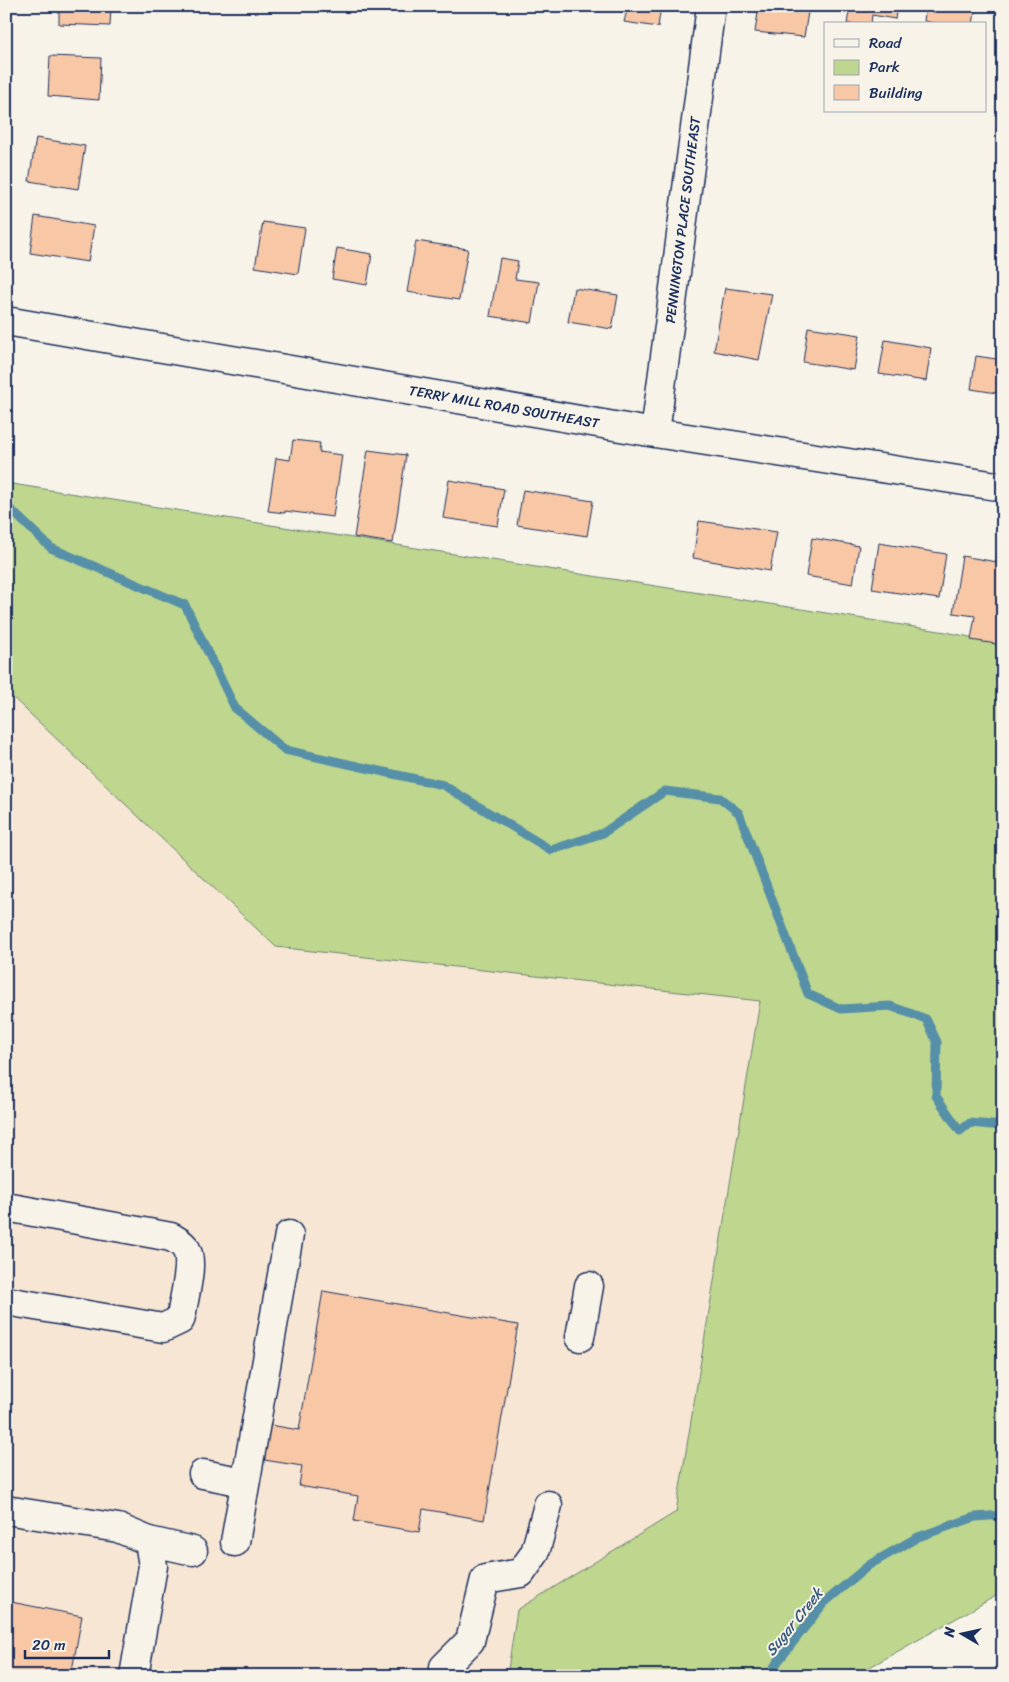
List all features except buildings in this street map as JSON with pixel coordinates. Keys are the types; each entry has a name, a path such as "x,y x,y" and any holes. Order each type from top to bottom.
{"street":[{"name":"PENNINGTON PLACE SOUTHEAST","path":"655,433 711,6"},
{"name":"TERRY MILL ROAD SOUTHEAST","path":"6,321 655,433 1003,487"},
{"path":"6,1207 171,1237 187,1249 190,1260 180,1320 163,1328 6,1301"},
{"path":"234,1542 289,1235"},
{"path":"580,1336 590,1286"},
{"path":"203,1474 244,1482"},
{"path":"444,1667 470,1641 486,1579 521,1573 535,1553 548,1505"},
{"path":"6,1510 118,1528 149,1541 193,1551"},
{"path":"134,1676 153,1566 149,1541"}],"shaded area":[{"path":"6,691 276,947 760,1001 676,1512 517,1610 507,1676 6,1676"}],"green space":[{"path":"6,483 946,632 1003,644 1003,1592 854,1676 507,1676 517,1610 676,1512 760,1001 276,947 6,691"}],"waterway":[{"path":"6,505 51,548 185,605 235,708 285,750 443,785 551,850 603,833 665,791 720,798 739,813 808,994 841,1009 890,1006 926,1019 937,1042 936,1096 960,1131 970,1123 1003,1126"},
{"name":"Sugar Creek","path":"769,1676 776,1664 824,1603 869,1565 918,1537 975,1517 1003,1515"}]}
